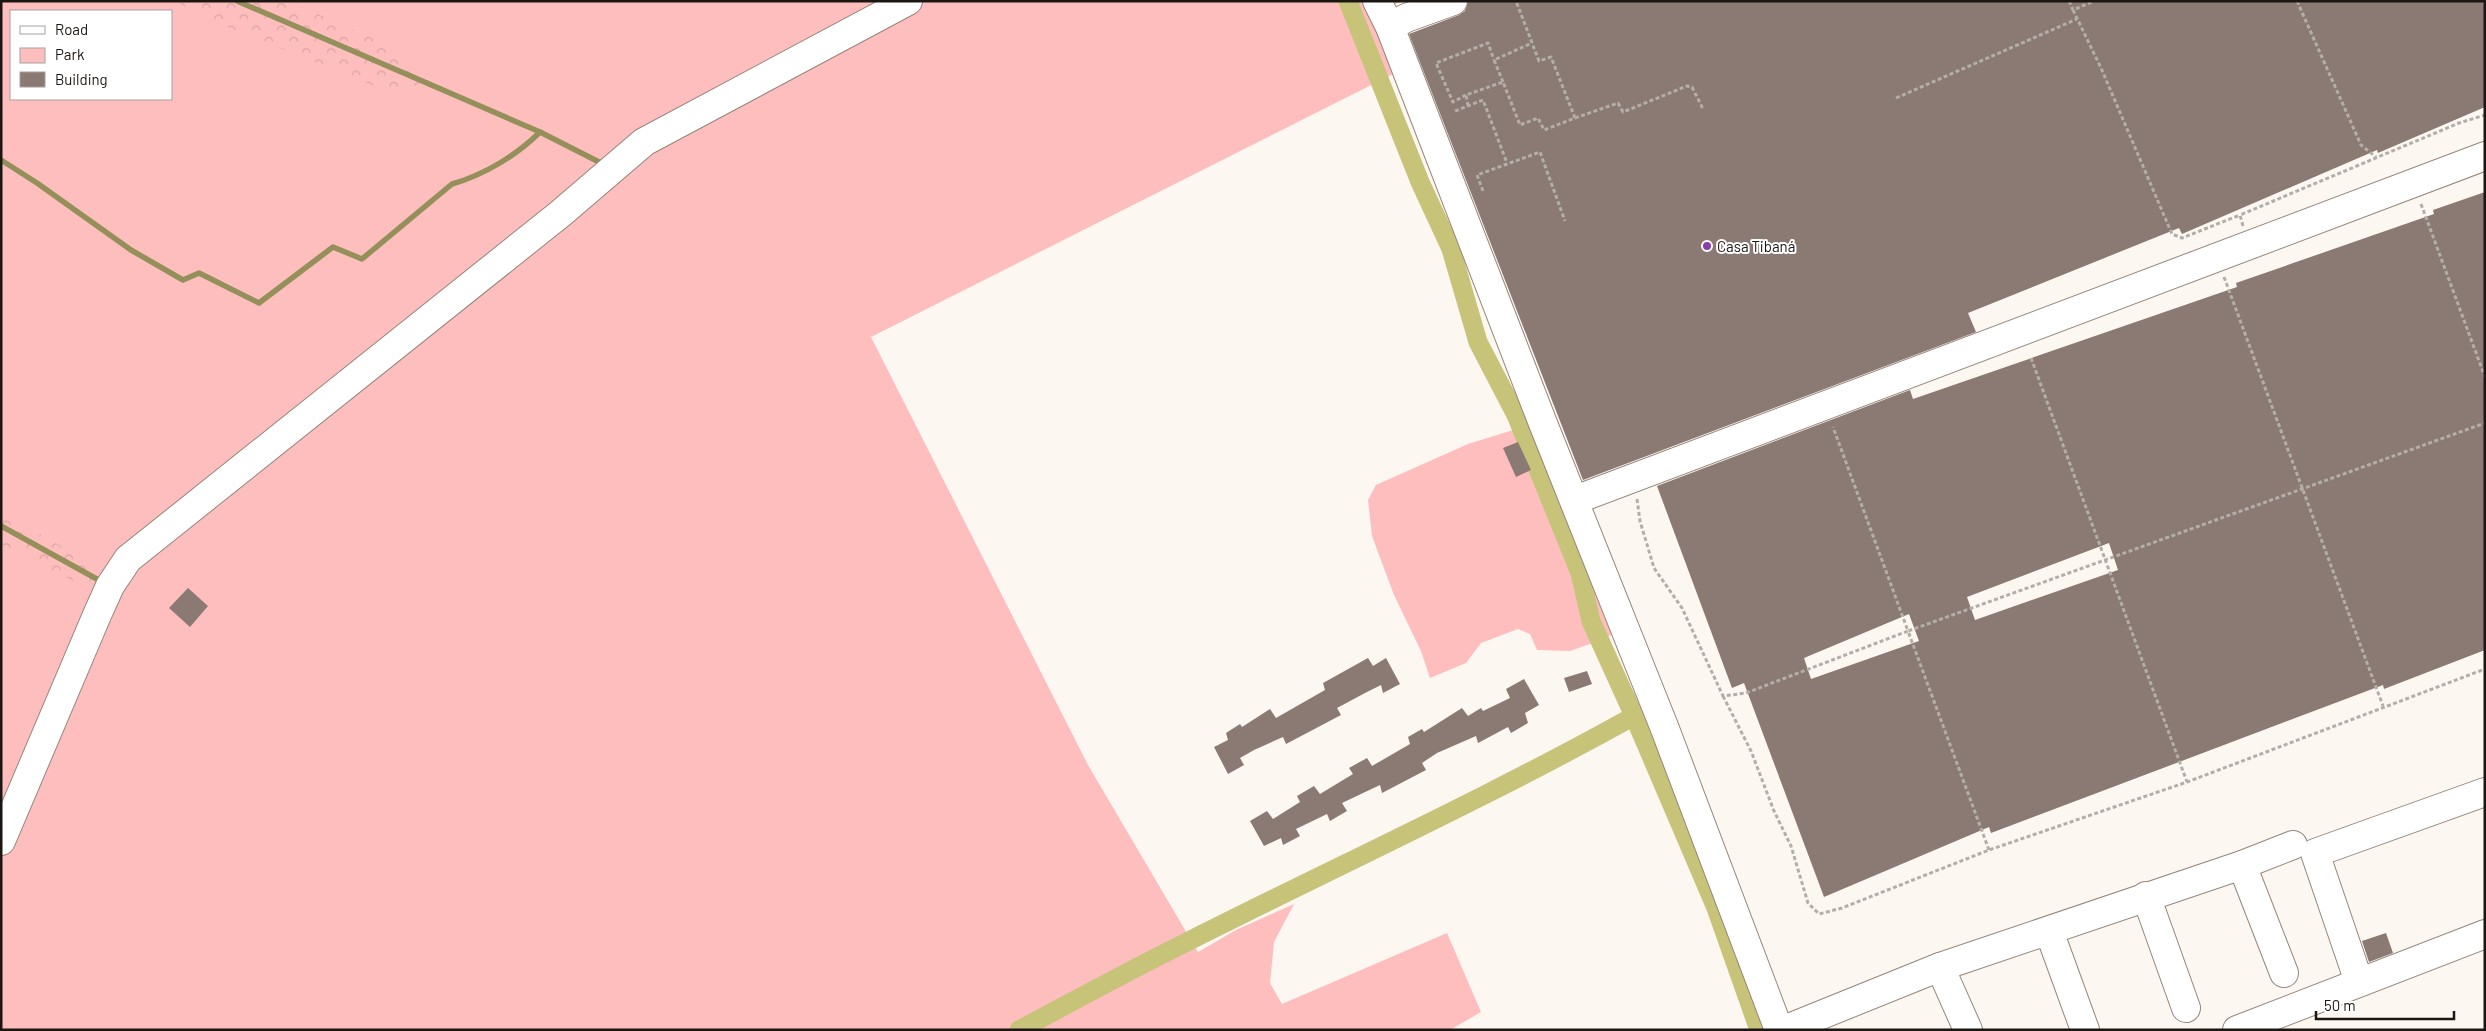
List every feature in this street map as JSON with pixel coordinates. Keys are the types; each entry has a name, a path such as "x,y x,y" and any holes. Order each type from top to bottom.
{"street":[{"path":"1,841 110,586 128,559 560,214 644,142 908,1"},
{"path":"1377,1 1390,27 1586,496 1780,1030"},
{"path":"1390,27 1406,18 1454,1"},
{"path":"1586,496 2485,156"},
{"path":"2359,982 2316,852 2485,792"},
{"path":"1784,1030 1940,967 2242,865 2293,845"},
{"path":"2242,865 2284,973"},
{"path":"2146,896 2186,1008"},
{"path":"2049,931 2085,1030"},
{"path":"2236,1030 2485,934"},
{"path":"1940,967 1968,1030"}],"path":[{"path":"1516,1 1538,61 1551,56 1575,118"},
{"path":"2069,1 2172,234 2182,238 2459,123 2485,115"},
{"path":"2073,10 2094,1"},
{"path":"2297,1 2361,145 2377,158"},
{"path":"1896,98 2077,19"},
{"path":"1502,82 1452,102 1436,63 1488,43 1520,125 1538,118 1544,130 1618,103 1623,112 1687,86 1692,86 1695,90 1703,109"},
{"path":"1494,60 1532,43"},
{"path":"1466,95 1468,106"},
{"path":"1455,111 1482,100 1507,163"},
{"path":"1483,191 1477,175 1540,152 1565,221"},
{"path":"2413,183 2485,377"},
{"path":"2240,215 2249,245"},
{"path":"2217,258 2301,490 2383,706"},
{"path":"2031,358 2187,782"},
{"path":"1819,408 1834,427 1989,850"},
{"path":"1723,696 1746,693 1908,631 2106,562 2485,424"},
{"path":"1634,478 1640,521 1654,568 1682,608 1751,751 1774,811 1791,846 1808,903 1820,914 1842,908 1989,850 2187,782 2383,706 2485,669"}],"green space":[{"path":"1,1 1403,1 1381,10 1405,68 871,337 1088,765 1198,952 1236,930 1294,904 1274,942 1270,983 1282,1004 1447,933 1481,1012 1450,1030 1,1030"},
{"path":"176,1 288,1 401,51 420,85 384,90 202,17"},
{"path":"1542,421 1624,629 1601,640 1570,651 1537,650 1530,634 1518,629 1481,643 1466,663 1430,678 1421,651 1394,595 1372,536 1368,500 1376,485 1468,444"},
{"path":"1,517 34,531 116,577 105,597 1,544"}],"building":[{"path":"1468,1 2485,1 2485,107 2378,153 2377,150 2182,234 2179,228 1968,313 1976,332 1583,480 1409,34 1459,15 1465,11"},
{"path":"2485,192 2485,650 2384,689 2383,685 1991,833 1989,827 1824,897 1744,683 1732,688 1657,486 1910,390 1913,399 2237,287 2236,283 2434,214 2433,210","holes":["2109,543 2118,570 1975,620 1967,597","1909,614 1919,641 1811,679 1804,658"]},
{"path":"1518,442 1531,470 1516,477 1503,448"},
{"path":"188,588 208,606 190,627 169,608"},
{"path":"1368,658 1373,666 1386,658 1400,684 1383,693 1381,685 1365,693 1337,708 1341,715 1286,744 1283,737 1254,750 1240,758 1244,765 1228,774 1214,747 1228,740 1226,733 1240,724 1242,727 1270,709 1276,718 1325,690 1323,683"},
{"path":"1587,671 1592,684 1569,692 1564,678"},
{"path":"1524,679 1539,705 1525,713 1528,723 1511,733 1508,727 1478,743 1476,736 1437,753 1422,763 1426,770 1382,793 1380,785 1342,803 1347,811 1330,821 1327,814 1296,829 1300,836 1283,845 1281,838 1264,846 1250,821 1267,811 1273,819 1300,802 1297,796 1314,786 1320,794 1353,774 1349,768 1367,758 1372,766 1410,744 1408,737 1422,729 1424,732 1462,708 1468,716 1481,708 1483,711 1510,698 1506,689"},
{"path":"2386,933 2393,953 2369,962 2362,941"}],"waterway":[{"path":"237,1 540,132 605,165"},
{"path":"1348,1 1420,182 1451,249 1478,342 1516,415 1580,573 1591,621 1716,908 1759,1030"},
{"path":"1,160 37,183 131,250 183,280 199,273 259,303 333,247 362,259 452,184 488,170 521,149 540,132"},
{"path":"1,526 104,583"},
{"path":"1019,1030 1162,954 1523,776 1634,716"}],"place":[{"name":"Casa Tibaná","path":"1707,246"}]}
